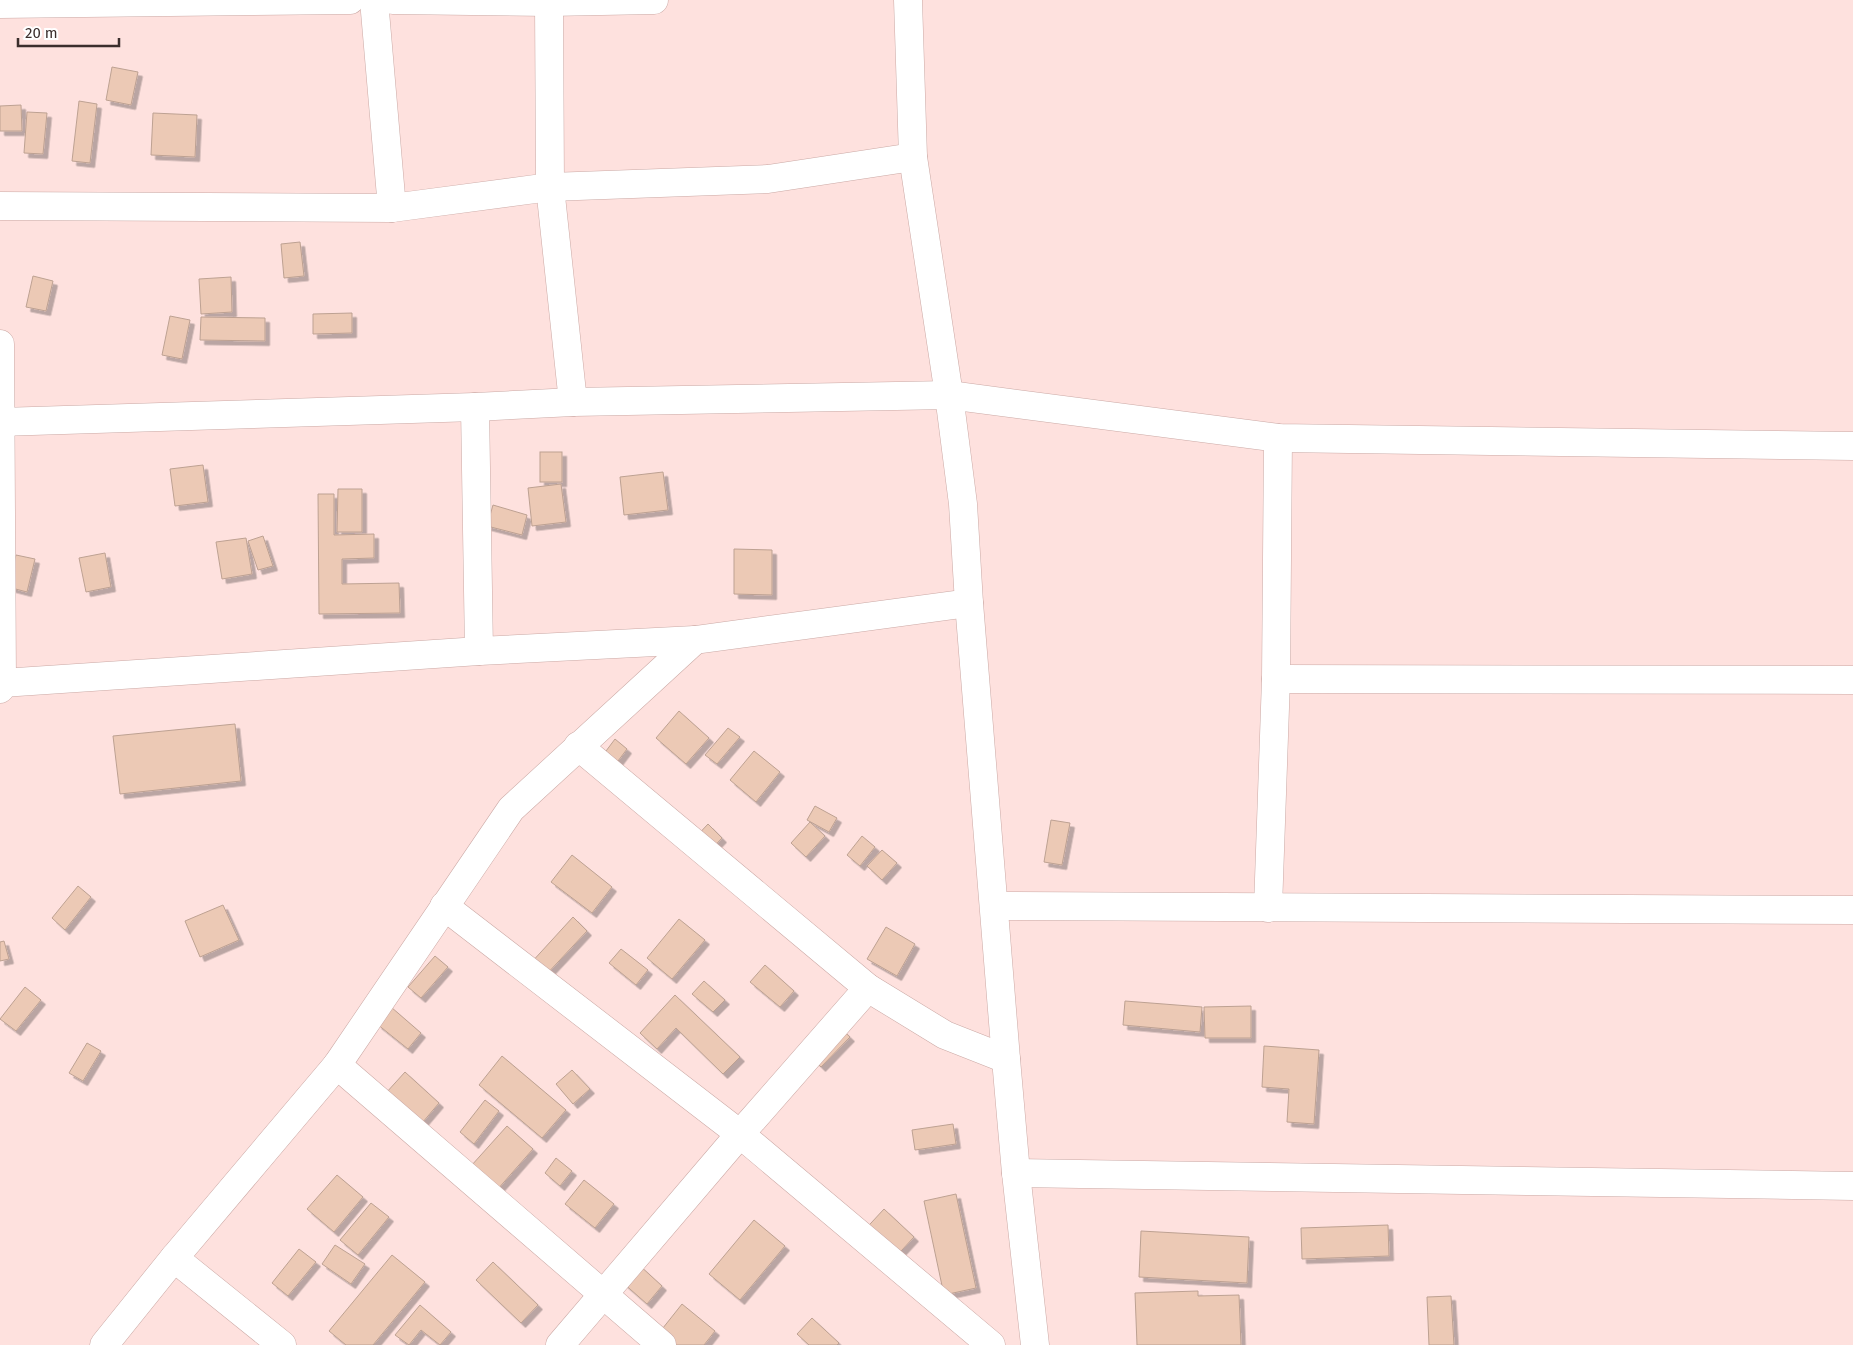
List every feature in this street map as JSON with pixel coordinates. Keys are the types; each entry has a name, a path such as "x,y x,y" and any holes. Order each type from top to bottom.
{"street":[{"path":"0,4 350,0"},
{"path":"374,0 392,208"},
{"path":"393,0 549,2 654,0"},
{"path":"908,0 913,156 949,395 963,504 969,603 1006,1058 1016,1173 1035,1345"},
{"path":"549,2 550,187 573,402"},
{"path":"0,206 392,208 550,187 768,179 913,156"},
{"path":"0,344 1,686 479,651 695,640 969,603"},
{"path":"1,422 475,407 573,402 949,395 1278,438 1853,446"},
{"path":"475,407 479,651"},
{"path":"1268,908 1276,679 1278,438"},
{"path":"104,1345 174,1258 337,1065 511,808 695,640"},
{"path":"1276,679 1853,680"},
{"path":"578,746 868,988 945,1035 1006,1058"},
{"path":"444,906 740,1134 991,1345"},
{"path":"994,906 1853,910"},
{"path":"560,1345 740,1134 868,988"},
{"path":"337,1065 662,1345"},
{"path":"1016,1173 1853,1186"},
{"path":"174,1258 282,1345"}],"building":[{"path":"112,67 138,72 131,105 106,100"},
{"path":"79,101 97,104 90,163 72,161"},
{"path":"21,105 22,131 0,131 0,106"},
{"path":"27,112 47,113 43,154 24,153"},
{"path":"153,113 197,115 195,157 151,155"},
{"path":"300,242 304,276 284,278 281,244"},
{"path":"33,276 53,281 46,311 26,307"},
{"path":"231,277 232,312 201,314 199,279"},
{"path":"352,313 352,333 313,334 313,314"},
{"path":"170,316 190,320 182,359 162,355"},
{"path":"201,317 265,318 265,341 200,340"},
{"path":"540,452 562,452 562,482 540,482"},
{"path":"203,465 208,502 175,506 170,469"},
{"path":"663,472 668,510 624,515 620,477"},
{"path":"561,484 566,522 532,526 528,488"},
{"path":"338,489 362,489 362,532 337,532"},
{"path":"318,494 334,494 334,535 374,534 374,558 342,559 342,584 399,583 400,613 319,614"},
{"path":"493,505 527,515 522,535 487,526"},
{"path":"263,536 273,566 258,570 248,541"},
{"path":"246,538 252,574 222,579 216,542"},
{"path":"734,549 772,550 772,595 734,594"},
{"path":"105,553 111,587 86,592 79,558"},
{"path":"16,555 35,559 27,592 8,587"},
{"path":"679,711 709,738 686,764 656,738"},
{"path":"235,724 241,781 120,794 113,736"},
{"path":"728,728 740,737 717,764 705,755"},
{"path":"615,739 627,749 612,769 600,759"},
{"path":"754,751 780,772 756,802 730,780"},
{"path":"815,806 837,818 829,832 807,820"},
{"path":"1051,820 1070,823 1062,865 1044,862"},
{"path":"810,822 825,836 806,857 791,843"},
{"path":"708,824 722,838 707,854 692,841"},
{"path":"862,836 875,847 860,866 847,855"},
{"path":"882,850 897,863 882,880 867,866"},
{"path":"572,855 612,887 592,913 551,882"},
{"path":"78,886 91,897 65,930 52,918"},
{"path":"223,905 239,940 200,957 185,921"},
{"path":"573,917 587,931 544,977 530,964"},
{"path":"679,919 705,940 672,979 647,958"},
{"path":"886,927 915,944 897,976 867,959"},
{"path":"4,941 9,959 0,961 0,942"},
{"path":"621,949 648,970 636,985 609,963"},
{"path":"435,956 448,967 421,998 408,987"},
{"path":"765,965 794,991 780,1007 750,982"},
{"path":"704,981 725,1000 713,1012 692,994"},
{"path":"25,987 41,1000 16,1031 0,1019"},
{"path":"675,995 740,1057 723,1074 676,1028 657,1049 640,1033"},
{"path":"1125,1001 1202,1007 1200,1032 1123,1025"},
{"path":"1251,1006 1251,1038 1205,1038 1204,1007"},
{"path":"391,1007 421,1033 408,1049 377,1024"},
{"path":"837,1025 850,1037 821,1067 809,1055"},
{"path":"87,1043 101,1051 83,1081 69,1073"},
{"path":"1264,1046 1319,1050 1314,1124 1287,1122 1289,1089 1262,1087"},
{"path":"502,1056 566,1110 542,1138 479,1085"},
{"path":"572,1070 590,1089 573,1104 556,1084"},
{"path":"405,1072 439,1103 411,1136 376,1104"},
{"path":"485,1100 499,1111 474,1144 460,1132"},
{"path":"953,1124 956,1144 915,1150 912,1130"},
{"path":"507,1126 533,1149 497,1190 471,1166"},
{"path":"556,1158 572,1171 560,1186 545,1173"},
{"path":"337,1175 363,1197 334,1232 307,1209"},
{"path":"584,1180 614,1204 595,1228 565,1204"},
{"path":"956,1194 976,1288 944,1295 924,1201"},
{"path":"371,1203 389,1217 358,1255 340,1240"},
{"path":"884,1209 914,1237 889,1264 859,1236"},
{"path":"754,1220 785,1246 740,1300 709,1274"},
{"path":"1388,1225 1389,1256 1302,1259 1301,1228"},
{"path":"1141,1231 1249,1237 1247,1283 1139,1277"},
{"path":"335,1245 365,1264 351,1284 322,1264"},
{"path":"299,1249 316,1262 288,1296 272,1283"},
{"path":"392,1255 425,1282 373,1345 346,1345 329,1331"},
{"path":"493,1262 538,1305 521,1323 476,1280"},
{"path":"638,1264 662,1286 647,1304 622,1282"},
{"path":"1198,1291 1198,1296 1239,1295 1241,1345 1137,1345 1135,1293"},
{"path":"1451,1296 1454,1345 1429,1345 1427,1297"},
{"path":"682,1304 715,1331 704,1345 663,1345 655,1338"},
{"path":"420,1305 451,1332 440,1345 421,1330 409,1345 395,1335"},
{"path":"812,1318 839,1343 837,1345 809,1345 797,1334"}]}
